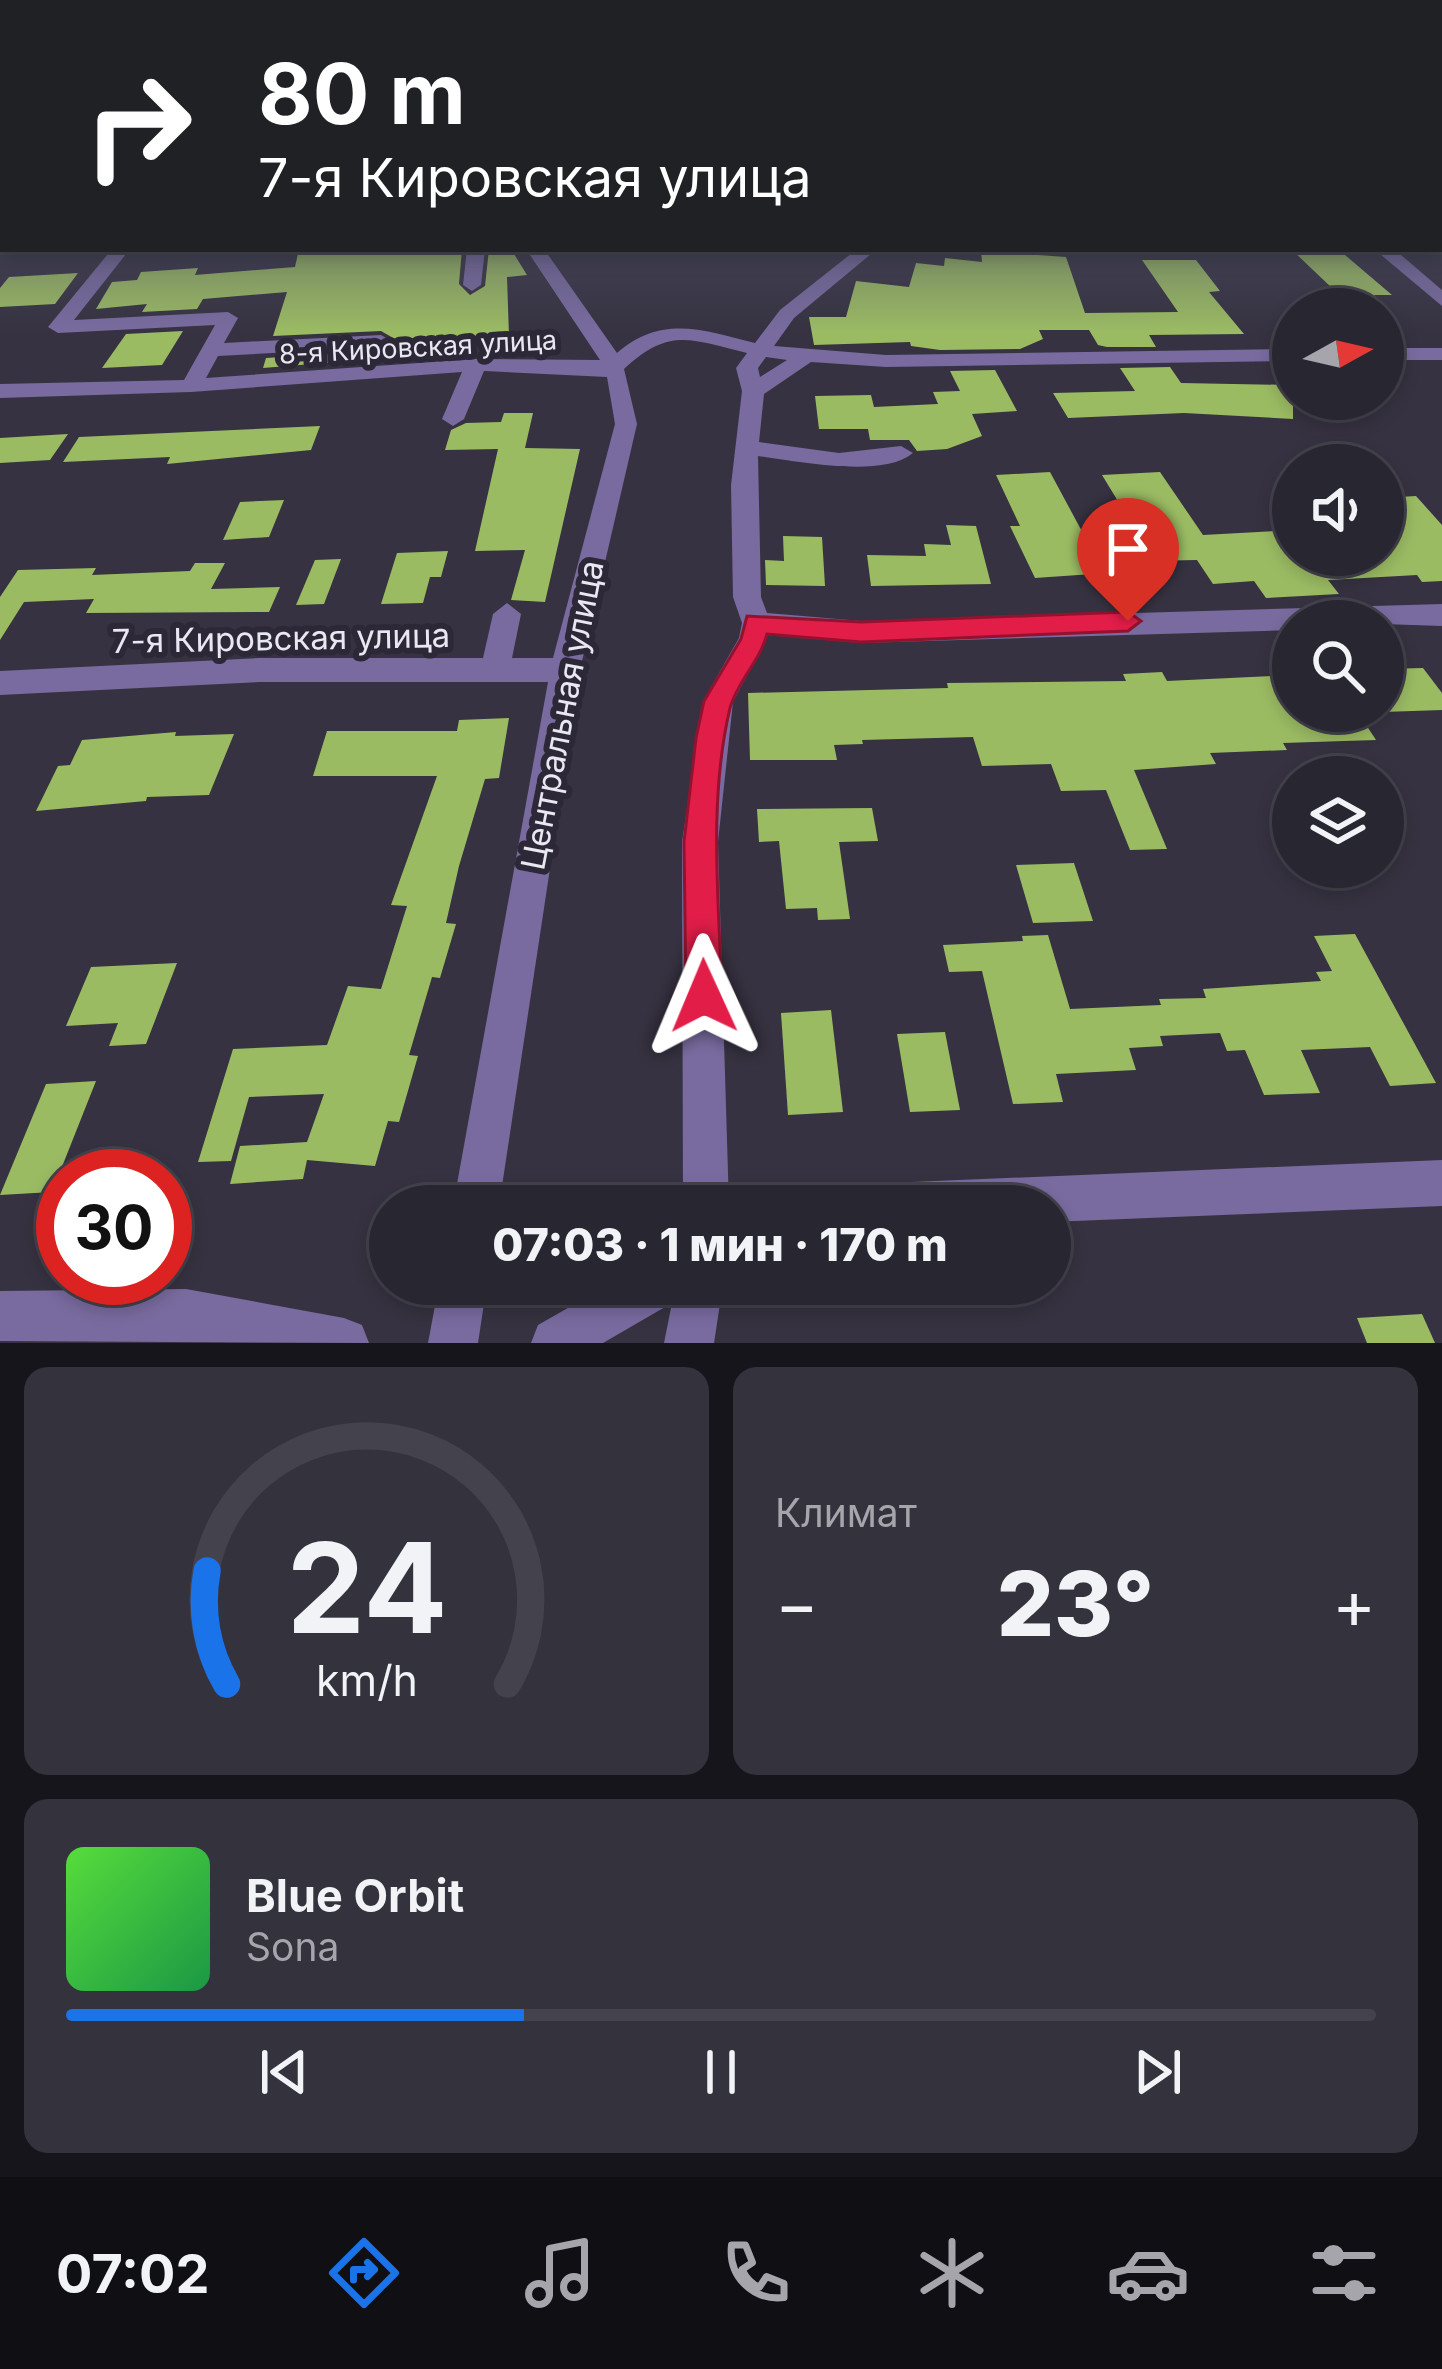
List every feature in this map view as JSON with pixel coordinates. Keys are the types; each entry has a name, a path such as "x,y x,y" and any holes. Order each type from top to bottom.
{"street":[{"path":"119,252 58,327 228,318 191,386"},
{"path":"472,286 476,252"},
{"name":"Центральная улица","path":"479,1185 565,670 626,424 626,404 614,367 537,252"},
{"path":"706,1185 700,842 718,701 754,640 756,623 746,597 746,447 753,391 747,368 787,314 864,252"},
{"path":"1386,252 1442,300"},
{"path":"614,367 643,341 672,331 703,332 760,350 886,361 1272,356"},
{"path":"211,350 381,340"},
{"path":"1404,354 1442,354"},
{"path":"753,391 807,356"},
{"path":"453,419 476,365"},
{"name":"8-я Кировская улица","path":"9,393 191,386 476,365 614,367"},
{"path":"746,447 838,460 901,453"},
{"path":"495,670 507,614"},
{"path":"756,623 861,632 1039,623 1442,615"},
{"name":"7-я Кировская улица","path":"0,683 259,670 565,670"},
{"path":"1071,1198 1442,1183"},
{"path":"454,1343 460,1305"},
{"path":"556,1343 621,1305"},
{"path":"689,1343 695,1305"},
{"path":"0,1316 186,1314 344,1343"}],"building":[{"path":"298,252 462,252 459,284 470,295 485,286 489,252 513,252 527,275 507,277 509,336 390,347 395,339 381,331 273,336 287,292 203,299 197,309 142,312 147,304 96,309 112,282 137,280 141,272 198,268 195,275 295,267"},
{"path":"981,252 1066,257 1085,313 1178,312 1142,260 1196,260 1220,291 1209,292 1244,334 1149,335 1156,347 1098,345 1089,330 1039,330 1043,339 1020,349 940,350 911,346 910,342 814,345 809,317 846,317 856,281 909,287 916,263 944,266 945,258 982,262"},
{"path":"1294,252 1342,252 1384,288 1332,288"},
{"path":"78,273 55,304 0,307 0,288 9,277"},
{"path":"183,331 162,365 102,368 126,334"},
{"path":"363,352 361,360 263,368 266,358"},
{"path":"1170,367 1181,383 1272,385 1272,418 1184,413 1068,418 1053,393 1135,391 1120,368"},
{"path":"995,370 1017,411 972,414 982,436 947,449 917,451 909,440 870,440 868,429 819,429 815,396 871,395 874,407 938,404 933,392 960,391 950,371"},
{"path":"504,413 533,413 525,448 580,449 545,602 511,600 525,550 475,551 498,449 445,450 451,430 466,423 501,422"},
{"path":"320,426 311,450 167,464 170,457 63,462 79,437"},
{"path":"68,434 50,460 0,463 0,438"},
{"path":"1050,472 1085,537 1138,534 1102,475 1160,472 1203,535 1272,531 1272,576 1399,576 1328,580 1339,594 1266,598 1254,581 1213,584 1197,560 1143,561 1154,579 1112,582 1107,573 1035,578 1010,526 1020,526 996,475"},
{"path":"1416,496 1442,525 1442,581 1422,582 1417,575 1404,576 1404,497"},
{"path":"284,500 269,537 223,540 240,502"},
{"path":"946,525 976,526 991,584 871,586 867,555 926,556 924,544 951,545"},
{"path":"783,536 822,537 825,586 766,585 765,560 784,561"},
{"path":"448,551 441,577 430,577 423,603 381,604 397,553"},
{"path":"341,559 324,604 296,605 315,560"},
{"path":"195,563 225,563 211,589 280,587 269,612 86,613 94,599 24,602 0,640 0,597 18,570 96,568 92,575 190,571"},
{"path":"1404,668 1423,668 1442,693 1442,710 1404,711"},
{"path":"1162,672 1167,681 1272,676 1272,732 1371,732 1376,740 1283,743 1287,750 1210,753 1216,764 1134,770 1167,849 1130,850 1106,790 1061,791 1051,764 982,766 973,737 862,740 863,744 834,745 837,760 750,760 748,693 948,688 947,683 1126,681 1123,674"},
{"path":"509,718 499,778 485,779 459,866 446,923 456,924 440,978 432,977 409,1055 418,1056 399,1122 388,1121 375,1166 307,1160 303,1179 230,1184 240,1146 307,1142 324,1094 249,1097 231,1161 198,1162 233,1049 327,1045 348,986 381,989 407,906 391,905 437,776 313,776 327,731 457,731 459,720"},
{"path":"176,732 175,736 234,734 209,795 147,797 146,801 36,811 58,766 70,765 82,740"},
{"path":"872,808 878,841 839,842 850,919 818,920 817,908 786,909 779,841 759,842 757,809"},
{"path":"1074,863 1093,921 1033,923 1016,865"},
{"path":"1355,934 1436,1083 1390,1086 1370,1047 1301,1050 1320,1093 1264,1095 1245,1050 1227,1051 1220,1033 1160,1036 1163,1046 1129,1048 1136,1070 1056,1074 1063,1102 1013,1104 982,971 949,972 943,945 1023,941 1022,936 1048,935 1070,1009 1161,1005 1159,999 1206,998 1203,989 1321,981 1316,972 1332,971 1314,936"},
{"path":"177,963 146,1044 109,1046 118,1023 66,1026 91,967"},
{"path":"831,1010 843,1112 788,1115 781,1013"},
{"path":"945,1032 960,1110 910,1112 897,1034"},
{"path":"96,1081 69,1149 36,1149 36,1193 0,1195 46,1084"},
{"path":"1422,1314 1435,1343 1367,1343 1357,1318"}],"route":[{"path":"704,996 700,842 710,738 718,701 754,640 756,623 861,632 1128,621"}]}
